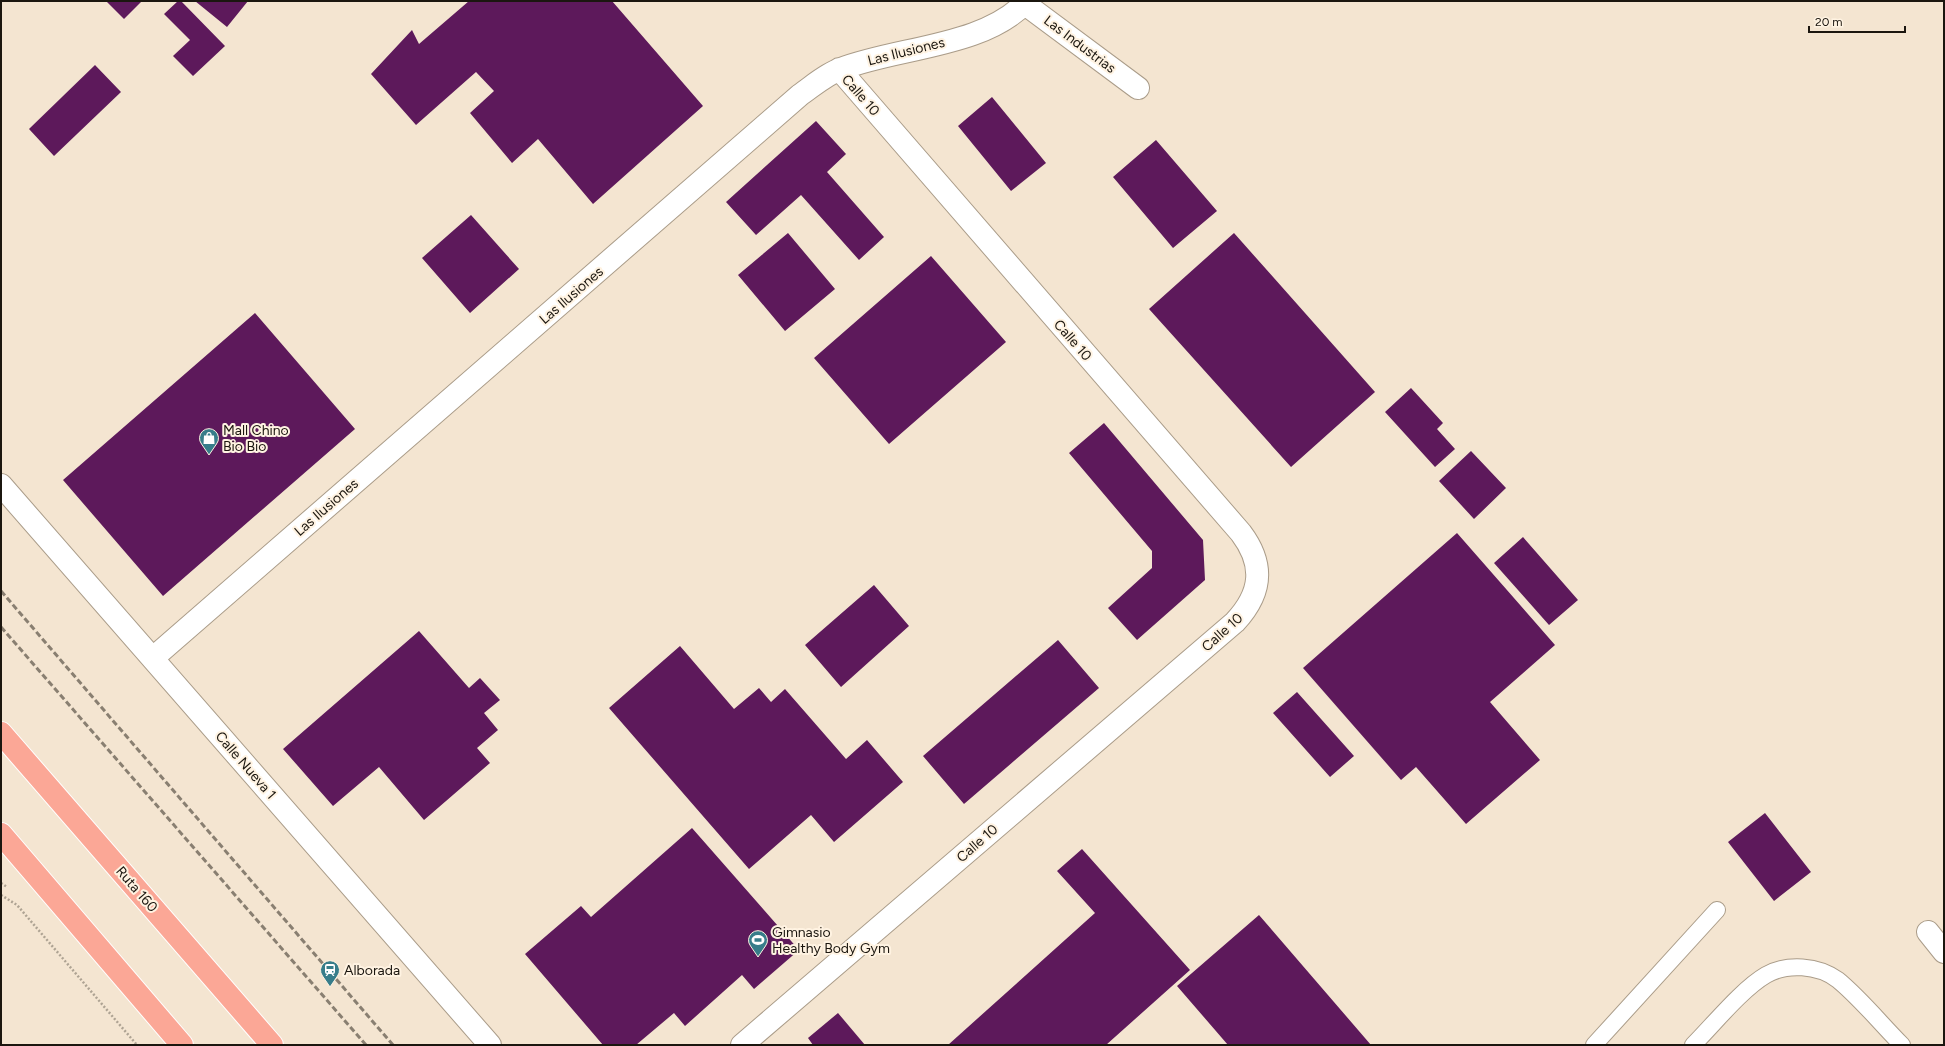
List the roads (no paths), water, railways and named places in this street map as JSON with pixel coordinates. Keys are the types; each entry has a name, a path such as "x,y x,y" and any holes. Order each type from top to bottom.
{"highway":[{"name":"Ruta 160","path":"1,733 272,1045"},
{"path":"1,834 182,1045"}],"street":[{"name":"Las Ilusiones","path":"153,658 800,95 820,80 839,69 860,62 980,32 1012,16 1024,2"},
{"name":"Las Industrias","path":"1024,2 1138,88"},
{"name":"Calle 10","path":"742,1045 1235,622 1246,610 1252,600 1258,579 1253,551 1241,533 839,69"},
{"name":"Calle Nueva 1","path":"1,485 490,1045"},
{"path":"1928,932 1944,952"}],"lane":[{"path":"1594,1045 1717,910"},
{"path":"1693,1045 1752,985 1766,975 1782,969 1799,967 1816,969 1836,979 1902,1045"}],"railway":[{"path":"1,591 393,1045"},
{"path":"1,627 366,1045"}],"place":[{"name":"Mall Chino Bio Bio","path":"209,455"},
{"name":"Gimnasio Healthy Body Gym","path":"758,957"},
{"name":"Alborada","path":"330,987"}]}
